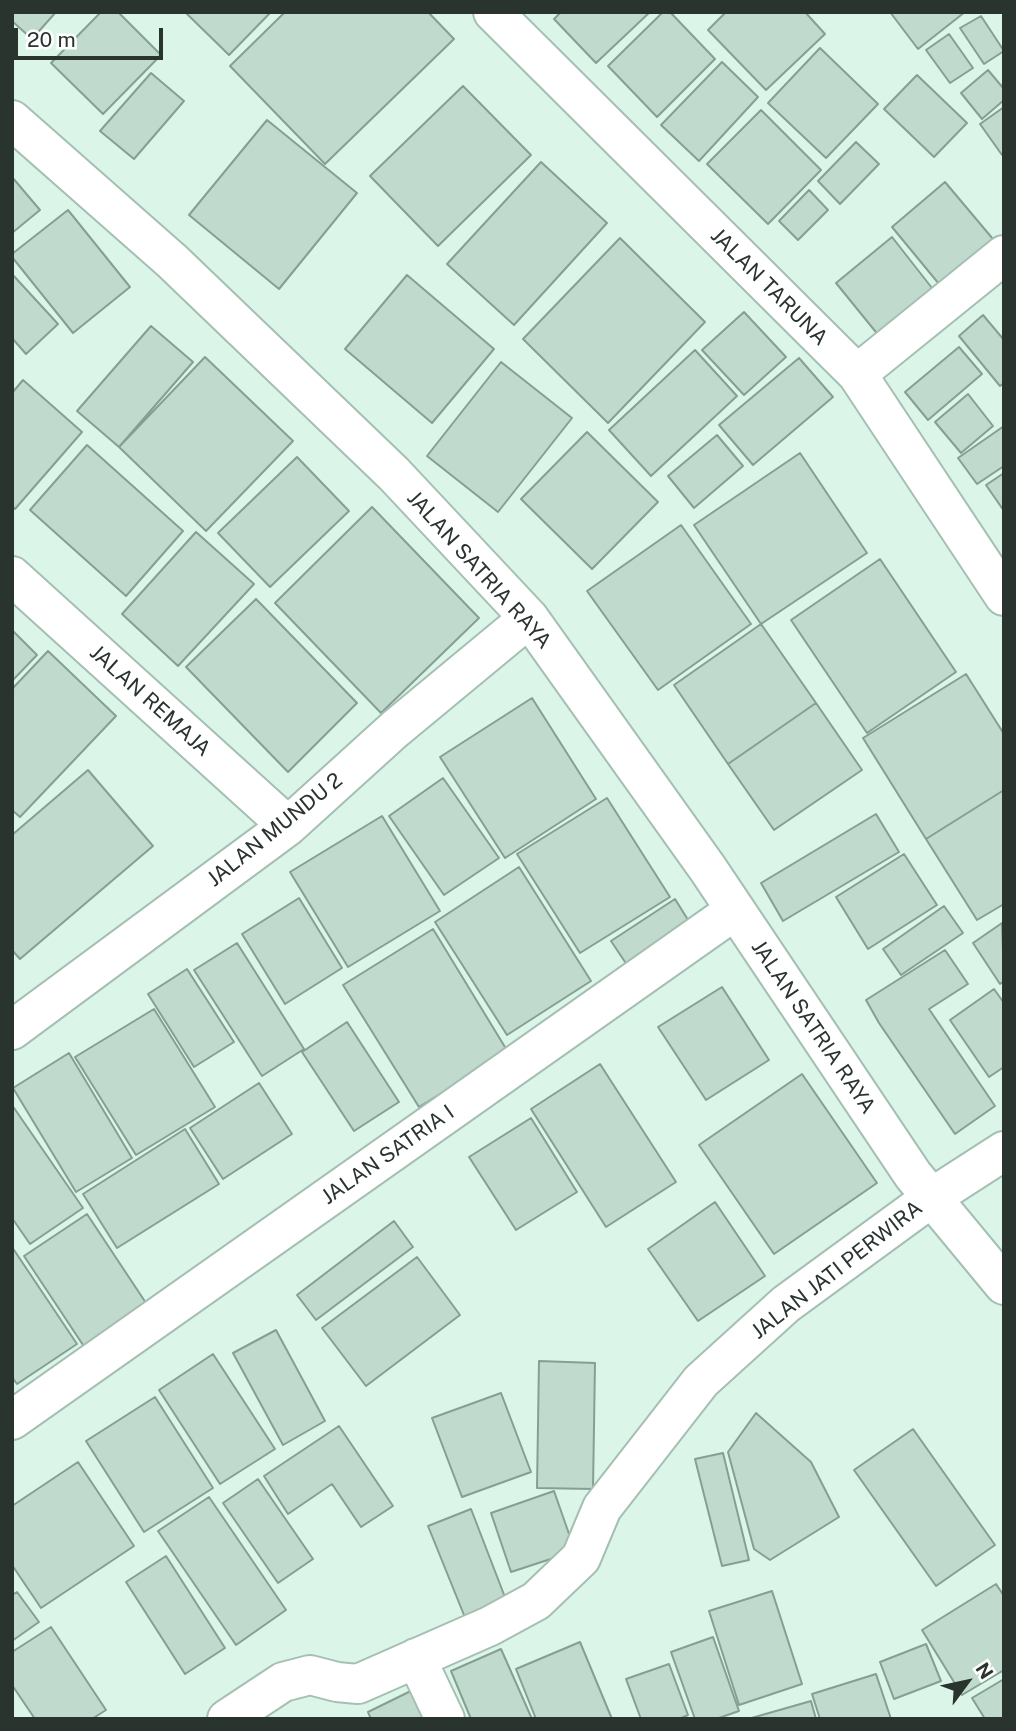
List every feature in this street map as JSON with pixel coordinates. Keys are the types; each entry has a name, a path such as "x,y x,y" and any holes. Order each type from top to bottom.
{"street":[{"name":"JALAN TARUNA","path":"493,12 857,374 1004,596"},
{"name":"JALAN SATRIA RAYA","path":"12,120 172,261 384,464 529,618 701,858 913,1175 1004,1285"},
{"path":"857,374 1004,255"},
{"name":"JALAN REMAJA","path":"12,576 288,826"},
{"name":"JALAN MUNDU 2","path":"12,1030 288,826 395,729 529,618"},
{"name":"JALAN SATRIA I","path":"27,1410 734,911"},
{"name":"JALAN JATI PERWIRA","path":"227,1719 283,1682 310,1675 358,1684 490,1626 536,1601 581,1558 603,1508 701,1381 786,1304 931,1198 1004,1151"},
{"path":"416,1658 445,1719"}],"building":[{"path":"12,12 56,12 32,39 12,21"},
{"path":"101,12 118,12 161,55 103,114 51,63"},
{"path":"185,12 271,12 229,55"},
{"path":"285,12 428,12 454,39 325,164 230,66"},
{"path":"561,12 650,12 596,63 554,19"},
{"path":"663,12 670,12 715,59 657,117 608,66"},
{"path":"726,12 805,12 825,34 766,90 708,30"},
{"path":"890,12 965,12 918,49"},
{"path":"981,16 1004,51 984,64 960,28"},
{"path":"949,34 973,68 950,83 926,50"},
{"path":"820,48 878,104 826,158 768,103"},
{"path":"722,62 758,97 699,161 661,125"},
{"path":"988,70 1004,89 1004,100 982,119 961,93"},
{"path":"151,73 184,101 134,159 100,131"},
{"path":"917,75 967,123 934,157 884,109"},
{"path":"463,86 531,155 438,246 370,176"},
{"path":"1004,107 1004,154 1002,155 980,124"},
{"path":"761,110 821,170 768,224 707,164"},
{"path":"267,120 357,193 279,289 189,215"},
{"path":"856,142 879,164 840,204 818,181"},
{"path":"541,162 607,223 514,325 447,264"},
{"path":"12,177 40,210 12,233"},
{"path":"945,182 998,245 944,290 892,227"},
{"path":"809,190 828,210 798,240 779,221"},
{"path":"68,210 130,287 73,333 12,257 12,254"},
{"path":"892,237 939,297 884,342 836,283"},
{"path":"620,238 705,322 608,423 523,339"},
{"path":"12,274 58,324 26,354 12,338"},
{"path":"407,275 494,349 432,423 345,349"},
{"path":"744,312 786,357 744,395 702,350"},
{"path":"983,315 1004,340 1004,383 1000,386 959,336"},
{"path":"151,326 193,362 119,447 77,411"},
{"path":"959,347 982,374 928,420 905,392"},
{"path":"695,350 737,396 651,476 609,430"},
{"path":"205,357 293,441 206,531 119,447"},
{"path":"799,358 833,397 753,465 719,425"},
{"path":"501,362 572,418 498,512 427,456"},
{"path":"23,380 82,432 15,509 12,506 12,393"},
{"path":"968,394 993,426 961,453 935,422"},
{"path":"1004,426 1004,466 977,484 958,458"},
{"path":"587,432 658,502 592,569 521,499"},
{"path":"717,435 743,466 694,508 668,476"},
{"path":"87,445 183,531 126,596 30,510"},
{"path":"800,453 867,553 761,624 694,525"},
{"path":"297,457 349,511 270,587 218,533"},
{"path":"1004,473 1004,511 986,485"},
{"path":"372,507 479,618 381,713 275,603"},
{"path":"681,525 751,624 658,690 587,591"},
{"path":"196,532 254,584 178,666 122,614"},
{"path":"880,559 956,672 867,733 791,620"},
{"path":"256,599 357,703 288,772 186,667"},
{"path":"761,624 816,703 728,764 674,685"},
{"path":"12,630 37,655 12,681"},
{"path":"48,651 116,716 20,817 12,810 12,689"},
{"path":"966,674 1004,734 1004,790 926,839 863,738"},
{"path":"532,698 596,799 505,858 440,757"},
{"path":"816,703 862,770 774,830 728,764"},
{"path":"88,770 153,846 20,959 12,950 12,835"},
{"path":"443,778 499,858 444,895 389,816"},
{"path":"1004,790 1004,904 977,920 926,839"},
{"path":"607,798 670,897 580,953 517,854"},
{"path":"876,814 899,852 783,921 761,883"},
{"path":"382,816 440,911 348,967 290,872"},
{"path":"904,854 937,905 868,949 836,897"},
{"path":"519,867 591,981 507,1035 435,922"},
{"path":"299,898 342,968 285,1004 242,934"},
{"path":"675,899 690,923 627,965 611,941"},
{"path":"944,906 963,933 901,975 883,949"},
{"path":"1002,923 1004,981 1000,984 973,943"},
{"path":"433,929 508,1052 419,1107 343,985"},
{"path":"237,943 304,1049 262,1076 194,970"},
{"path":"945,950 968,984 929,1009 995,1106 955,1134 866,1000"},
{"path":"187,969 234,1042 194,1067 148,994"},
{"path":"722,987 769,1060 706,1100 658,1027"},
{"path":"994,989 1004,1003 1004,1067 989,1077 950,1020"},
{"path":"154,1009 215,1107 136,1155 75,1057"},
{"path":"347,1022 399,1102 354,1131 302,1052"},
{"path":"69,1053 132,1158 76,1192 13,1088"},
{"path":"600,1064 676,1182 606,1227 531,1109"},
{"path":"802,1074 877,1183 774,1254 699,1145"},
{"path":"259,1083 292,1134 223,1179 190,1128"},
{"path":"12,1105 83,1208 30,1244 12,1218"},
{"path":"531,1118 577,1192 516,1230 469,1157"},
{"path":"185,1129 219,1184 117,1248 83,1194"},
{"path":"715,1202 765,1276 698,1321 648,1249"},
{"path":"87,1214 150,1309 87,1351 24,1256"},
{"path":"394,1221 413,1247 316,1320 297,1295"},
{"path":"12,1247 77,1344 17,1384 12,1377"},
{"path":"417,1257 460,1315 366,1386 322,1328"},
{"path":"276,1330 325,1421 283,1445 233,1353"},
{"path":"213,1354 275,1449 220,1484 159,1390"},
{"path":"539,1361 595,1363 593,1489 537,1488"},
{"path":"501,1393 531,1472 462,1497 432,1418"},
{"path":"155,1397 213,1488 144,1532 86,1441"},
{"path":"756,1413 811,1462 839,1517 770,1560 754,1549 728,1452"},
{"path":"339,1426 393,1506 361,1527 332,1484 288,1514 264,1476"},
{"path":"913,1429 995,1545 936,1586 854,1470"},
{"path":"723,1453 749,1560 722,1566 695,1459"},
{"path":"78,1462 134,1546 41,1608 12,1565 12,1506"},
{"path":"258,1479 313,1559 278,1583 223,1503"},
{"path":"554,1491 575,1551 511,1572 491,1513"},
{"path":"209,1497 286,1610 236,1645 158,1531"},
{"path":"471,1509 508,1605 466,1620 428,1526"},
{"path":"166,1556 225,1648 185,1674 126,1582"},
{"path":"996,1584 1004,1596 1004,1670 962,1695 922,1630"},
{"path":"772,1591 802,1684 739,1705 709,1611"},
{"path":"17,1592 39,1622 12,1641 12,1595"},
{"path":"51,1627 106,1710 92,1719 35,1719 12,1685 12,1652"},
{"path":"713,1637 739,1711 716,1719 695,1719 671,1652"},
{"path":"580,1642 612,1719 536,1719 516,1669"},
{"path":"926,1644 941,1681 894,1699 880,1662"},
{"path":"501,1649 532,1719 471,1719 451,1671"},
{"path":"669,1664 688,1715 679,1719 641,1719 626,1679"},
{"path":"876,1674 891,1719 820,1719 812,1694"},
{"path":"1004,1679 1004,1719 985,1719 972,1698"},
{"path":"425,1684 442,1719 371,1719 368,1712"},
{"path":"811,1701 816,1719 748,1719"}]}
